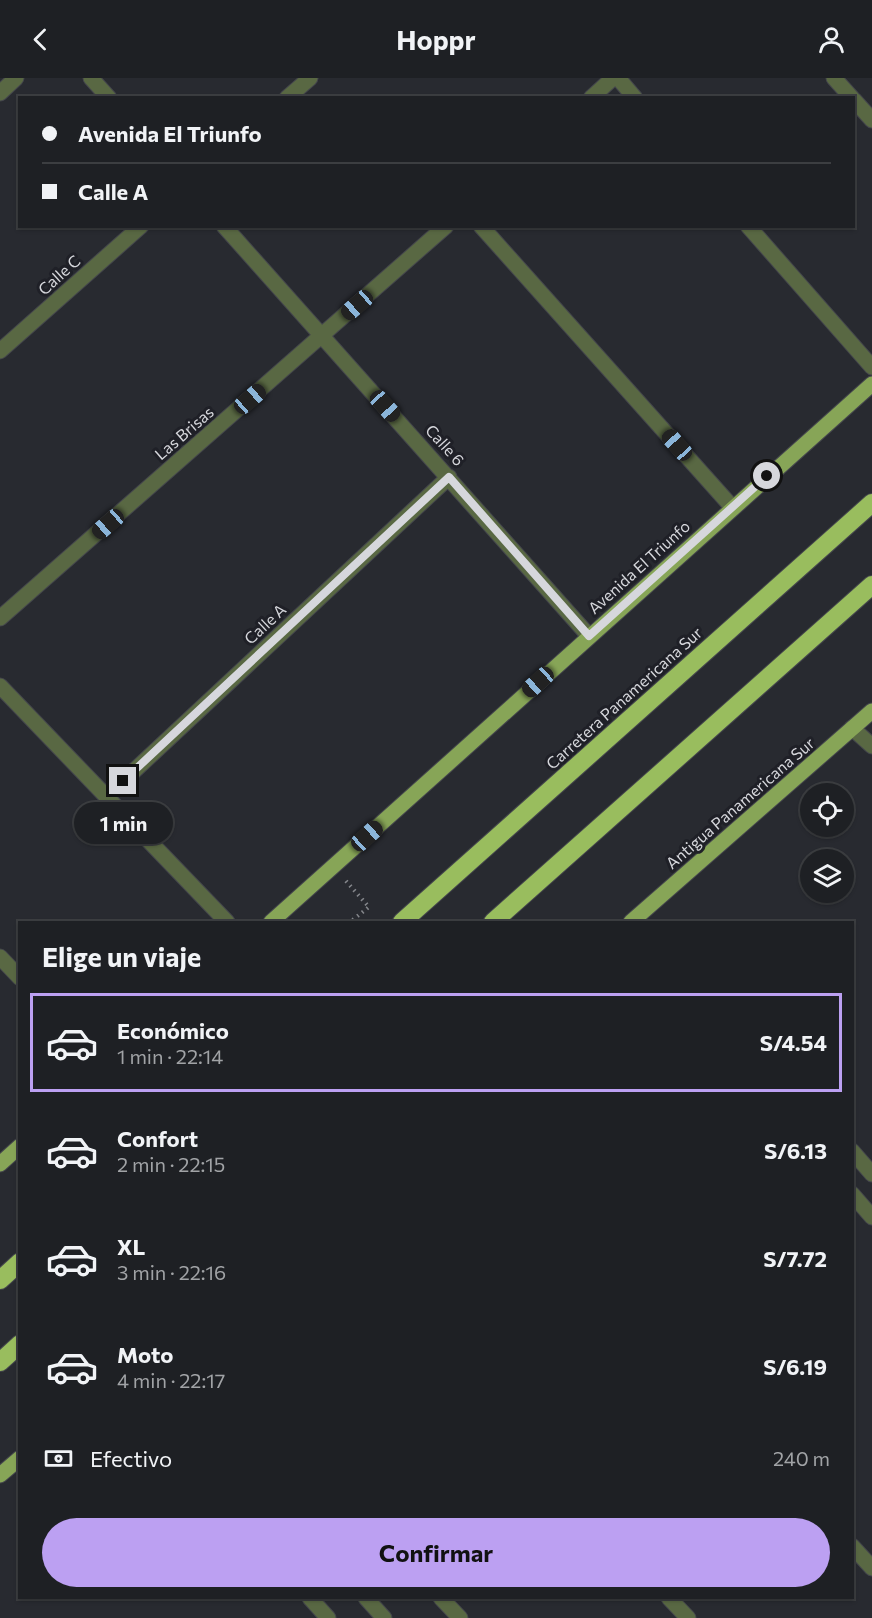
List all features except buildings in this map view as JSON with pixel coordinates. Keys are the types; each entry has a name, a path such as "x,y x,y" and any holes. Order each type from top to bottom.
{"highway":[{"name":"Carretera Panamericana Sur","path":"403,921 872,503"},
{"path":"494,921 872,585"},
{"path":"0,1280 18,1265"},
{"path":"0,1362 18,1346"}],"main road":[{"name":"Avenida El Triunfo","path":"272,921 872,384"},
{"name":"Antigua Panamericana Sur","path":"640,920 872,711"},
{"path":"0,1164 18,1148"},
{"path":"0,1476 18,1460"}],"street":[{"path":"0,93 16,78"},
{"path":"91,78 107,96"},
{"path":"290,96 310,78"},
{"path":"593,96 613,78"},
{"path":"618,78 633,96"},
{"path":"834,78 850,96"},
{"path":"855,101 871,117"},
{"name":"Calle C","path":"0,351 139,228"},
{"name":"Calle 6","path":"226,228 589,636"},
{"name":"Las Brisas","path":"0,618 444,228"},
{"path":"483,228 732,507"},
{"path":"750,228 872,367"},
{"name":"Calle A","path":"106,797 449,477"},
{"path":"0,686 226,921"},
{"path":"852,728 872,746"},
{"path":"0,957 18,976"},
{"path":"854,1153 872,1174"},
{"path":"854,1196 872,1217"},
{"path":"854,1548 872,1568"},
{"path":"311,1599 328,1618"},
{"path":"367,1599 384,1618"},
{"path":"442,1599 460,1618"},
{"path":"670,1599 688,1618"}],"path":[{"path":"346,881 369,907 351,921"}],"route":[{"path":"123,781 449,477 589,636 767,476"}]}
